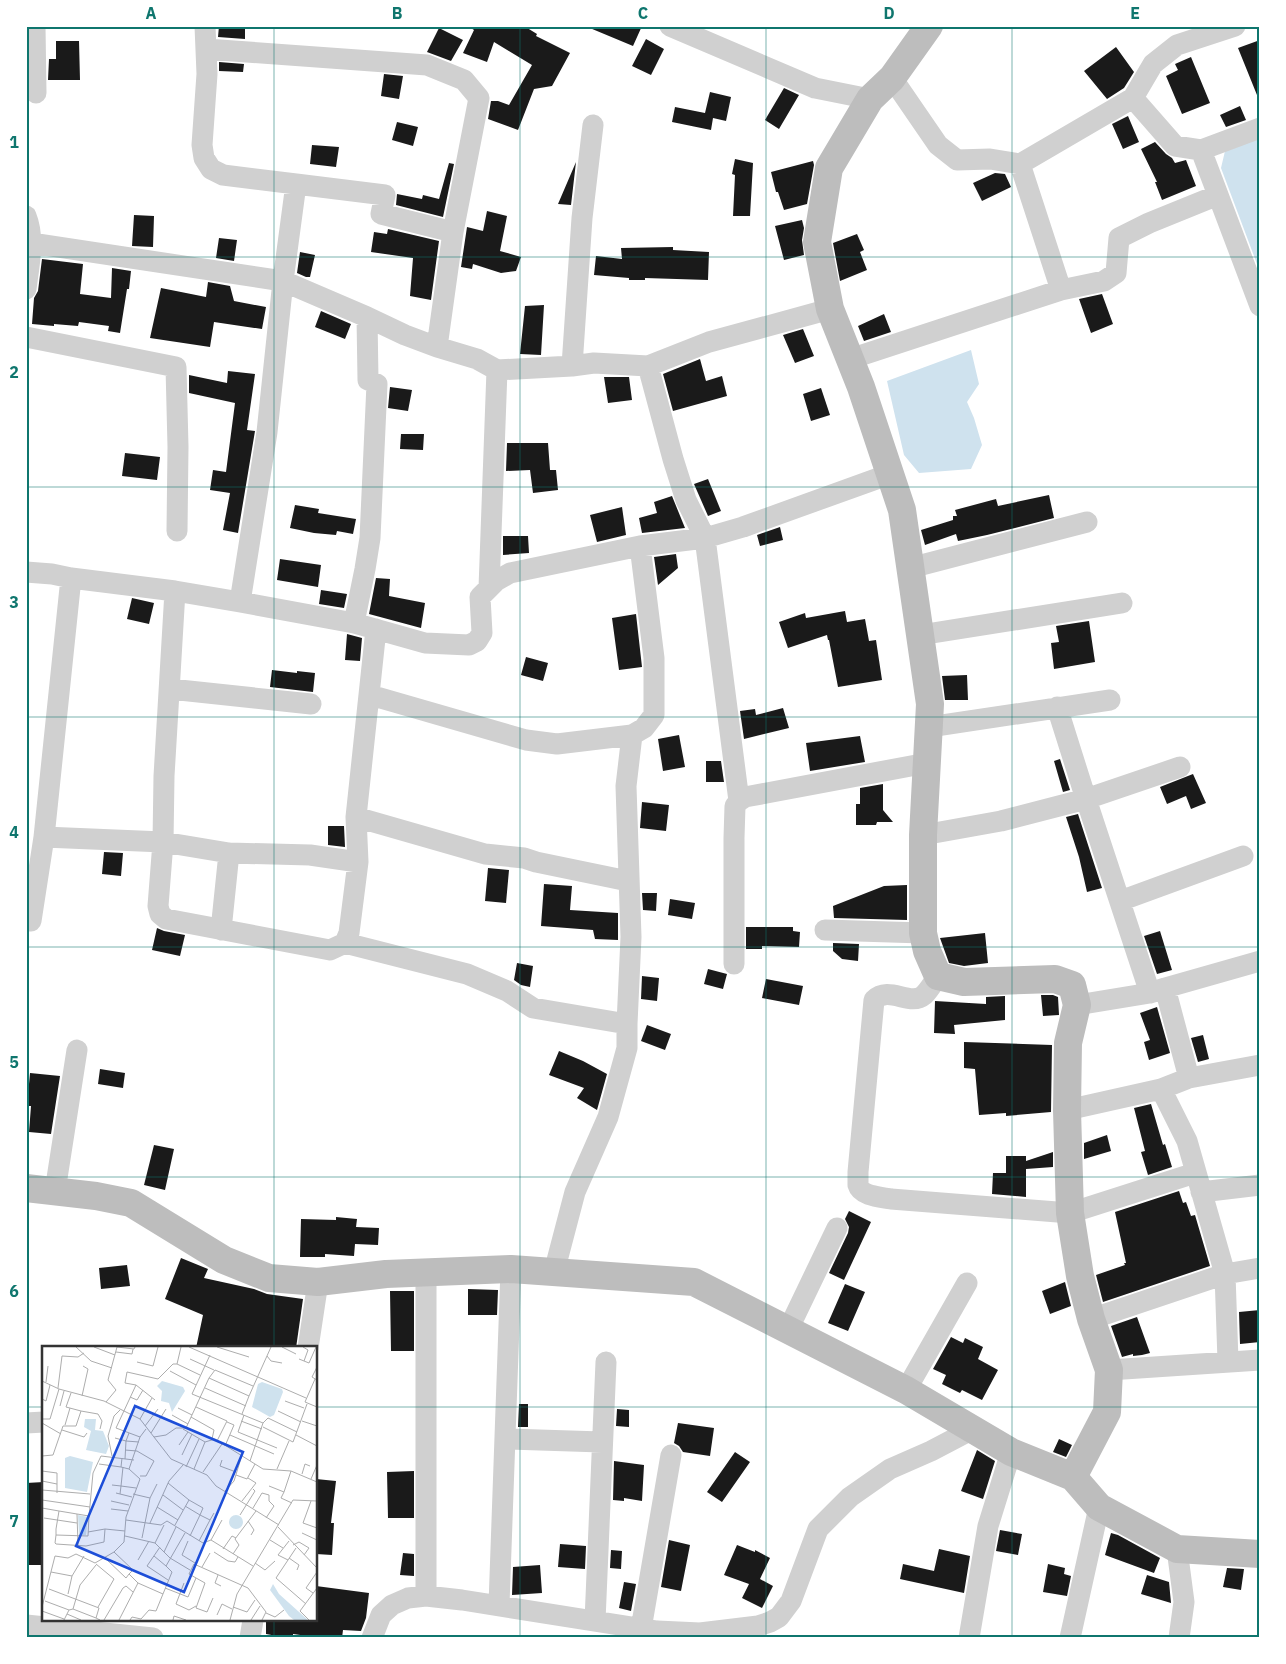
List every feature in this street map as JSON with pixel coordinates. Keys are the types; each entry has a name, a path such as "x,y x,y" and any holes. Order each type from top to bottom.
{"street":[{"path":"35,26 36,93"},
{"path":"205,26 207,74 202,145 204,158 211,169 223,175 385,195 381,214 453,232"},
{"path":"670,26 814,88 870,99"},
{"path":"929,26 892,78 870,99 829,168 818,242 830,309 850,359 902,510 930,704 923,834 923,933 927,951 938,976"},
{"path":"892,78 938,144 957,160 990,158 1020,164 1133,98 1154,64 1177,45 1236,26"},
{"path":"206,49 427,65 464,80 479,98 453,232 436,347"},
{"path":"1133,98 1175,146 1201,150 1260,128"},
{"path":"572,366 582,218 593,124"},
{"path":"1201,150 1260,306"},
{"path":"1020,164 1061,290"},
{"path":"240,602 267,432 283,281 296,184"},
{"path":"850,359 1061,290 1104,281 1116,273 1119,238 1149,222 1218,195"},
{"path":"26,216 31,243 26,289"},
{"path":"31,243 283,281 405,335 436,347 477,359 498,370 594,363 648,366 709,342 830,309"},
{"path":"354,623 366,569 370,538 377,384 368,380 367,317"},
{"path":"26,337 176,367 178,531"},
{"path":"648,366 686,500 705,538 739,801"},
{"path":"489,588 491,500 498,370"},
{"path":"26,572 175,591 240,602 354,623 425,644 470,645 477,641 482,633 480,597 496,581 510,573 640,546 705,538 744,527 890,474"},
{"path":"910,568 1087,522"},
{"path":"370,695 526,740 558,744 632,735 644,728 654,715 654,658 640,546"},
{"path":"31,921 44,837 71,578"},
{"path":"175,591 164,776 163,842 158,906 160,914 166,919 330,950 345,943 467,974 508,991 533,1008 627,1024"},
{"path":"920,635 1122,603"},
{"path":"345,943 349,933 358,862 356,818 376,629"},
{"path":"170,689 311,704"},
{"path":"929,727 1110,700"},
{"path":"1056,708 1120,901 1158,990 1189,1078"},
{"path":"554,1272 575,1192 608,1117 627,1048 631,938 628,881 630,861 626,786 632,735"},
{"path":"734,964 734,838 735,806 739,801 745,797 927,763"},
{"path":"923,834 1000,821 1086,799 1180,767"},
{"path":"356,818 485,854 524,858 628,881"},
{"path":"44,837 163,842 229,853 310,854 358,862"},
{"path":"221,930 229,853"},
{"path":"1120,901 1243,856"},
{"path":"825,930 923,933"},
{"path":"1077,1005 1158,990 1260,961"},
{"path":"938,976 964,982 1055,979 1072,985 1077,1005 1068,1043 1067,1110 1070,1213 1080,1276 1091,1319 1109,1370 1106,1412 1073,1477"},
{"path":"938,976 924,995 920,997 884,994 874,1000 858,1185 862,1191 890,1198 1070,1213 1198,1182 1260,1186"},
{"path":"55,1191 77,1050"},
{"path":"1067,1110 1161,1089 1189,1078 1260,1065"},
{"path":"1161,1089 1187,1141 1225,1274 1228,1361"},
{"path":"26,1188 96,1196 131,1203 224,1260 269,1278 318,1282 386,1274 511,1269 694,1282 906,1390 1011,1452 1073,1477 1099,1507 1177,1549 1260,1554"},
{"path":"788,1330 837,1228"},
{"path":"1091,1319 1225,1274 1260,1268"},
{"path":"498,1605 511,1269"},
{"path":"426,1272 426,1596"},
{"path":"308,1346 318,1282"},
{"path":"906,1390 966,1283"},
{"path":"1109,1370 1260,1360"},
{"path":"595,1621 606,1362"},
{"path":"26,1423 42,1422"},
{"path":"372,1638 381,1615 392,1605 408,1598 426,1596 498,1605 658,1631 698,1635 758,1626 770,1622 779,1617 791,1601 818,1529 850,1497 890,1469 931,1451 973,1429"},
{"path":"505,1439 602,1442"},
{"path":"969,1638 988,1526 1011,1452"},
{"path":"641,1628 671,1455"},
{"path":"1070,1638 1099,1507"},
{"path":"1177,1549 1184,1602 1179,1638"},
{"path":"250,1638 253,1622"},
{"path":"26,1625 153,1638"}],"water":[{"path":"1260,138 1260,272 1221,168 1225,151"},
{"path":"971,350 979,384 967,402 982,445 971,469 919,473 904,455 887,381"}],"building":[{"path":"219,26 245,26 245,39 218,37"},
{"path":"468,26 524,26 537,34 536,36 570,53 552,86 534,89 518,130 488,119 491,101 498,101 509,105 532,65 494,42 487,62 463,53 474,30"},
{"path":"585,26 642,26 633,46"},
{"path":"439,28 463,40 451,61 427,52"},
{"path":"646,39 664,49 651,75 632,66"},
{"path":"1260,40 1260,100 1259,100 1238,48"},
{"path":"56,41 79,41 80,80 48,80 49,59 56,59"},
{"path":"1116,47 1134,72 1124,88 1107,99 1084,71"},
{"path":"1191,57 1210,103 1182,114 1166,76 1178,70 1175,64"},
{"path":"219,62 244,64 243,72 219,71"},
{"path":"384,74 403,76 399,99 381,96"},
{"path":"784,88 799,95 779,129 765,120"},
{"path":"710,92 731,97 726,121 713,118 711,130 672,122 675,107 705,113"},
{"path":"1240,106 1246,120 1226,127 1220,115"},
{"path":"1128,116 1139,142 1123,149 1112,124"},
{"path":"397,122 418,127 413,146 392,140"},
{"path":"1155,142 1175,163 1186,160 1196,186 1162,200 1155,182 1157,182 1141,149"},
{"path":"312,145 339,147 336,167 310,164"},
{"path":"735,159 753,163 750,216 733,216 735,175 732,174"},
{"path":"813,161 814,165 807,204 784,210 778,192 776,192 771,172"},
{"path":"576,162 571,205 558,204"},
{"path":"449,163 454,164 443,217 396,205 397,194 422,199 423,195 439,199"},
{"path":"995,173 1005,174 1011,187 982,201 973,183"},
{"path":"487,211 507,216 500,251 521,257 516,271 501,273 473,264 472,269 461,267 467,227 483,231"},
{"path":"134,215 154,216 153,247 132,246"},
{"path":"802,220 804,228 802,240 804,255 784,260 775,226"},
{"path":"388,229 439,241 431,300 410,296 413,258 371,252 374,232 387,234"},
{"path":"857,234 864,250 860,252 867,270 840,281 833,243"},
{"path":"219,238 237,240 234,261 216,258"},
{"path":"673,247 673,250 709,252 708,280 645,278 645,280 629,280 629,278 594,275 596,256 622,259 621,248"},
{"path":"300,252 315,255 310,277 297,273"},
{"path":"42,259 83,264 80,294 111,298 112,268 131,271 120,333 108,331 109,326 79,322 78,326 32,324 34,298 38,291"},
{"path":"208,282 230,286 234,301 266,307 262,329 214,322 210,347 150,338 161,288 206,297"},
{"path":"1102,294 1113,324 1091,333 1079,299"},
{"path":"544,305 541,355 520,354 525,306"},
{"path":"321,311 351,324 345,339 315,327"},
{"path":"884,314 891,332 864,341 858,326"},
{"path":"803,329 814,356 795,363 783,335"},
{"path":"700,359 706,381 722,376 727,396 673,411 663,374"},
{"path":"228,371 255,374 247,430 255,431 238,533 223,530 230,493 210,490 213,470 226,472 235,403 189,393 189,375 227,383"},
{"path":"604,377 629,377 632,400 608,403"},
{"path":"390,387 412,390 408,411 388,408"},
{"path":"821,388 830,415 811,421 803,394"},
{"path":"401,434 424,434 423,450 400,449"},
{"path":"507,443 548,443 550,470 556,470 558,490 533,493 530,470 506,471"},
{"path":"125,453 160,457 157,480 122,476"},
{"path":"708,479 721,511 708,516 694,484"},
{"path":"1049,495 1054,518 958,541 956,534 925,545 921,530 953,520 953,516 957,516 955,510 996,499 998,506"},
{"path":"672,496 685,528 642,533 639,518 657,513 654,502"},
{"path":"295,505 319,509 318,513 356,519 353,534 337,531 336,535 314,533 290,528"},
{"path":"622,507 626,535 597,542 590,515"},
{"path":"780,527 783,540 760,546 757,535"},
{"path":"503,536 528,536 529,553 503,555"},
{"path":"676,554 678,568 658,585 654,557"},
{"path":"280,559 321,565 318,587 277,580"},
{"path":"376,578 390,579 389,596 425,603 421,628 369,614"},
{"path":"321,590 347,594 344,608 319,604"},
{"path":"132,598 154,603 149,624 127,619"},
{"path":"845,611 847,622 865,619 869,641 876,640 882,680 838,687 827,635 788,648 779,622 805,613 806,618"},
{"path":"636,614 642,667 619,670 612,618"},
{"path":"1089,621 1095,662 1054,669 1051,643 1059,642 1056,626"},
{"path":"347,634 362,638 360,661 345,660"},
{"path":"526,657 548,663 543,681 521,675"},
{"path":"272,670 315,673 313,692 270,687"},
{"path":"967,675 968,700 945,700 942,676"},
{"path":"783,708 789,728 744,739 740,711 755,709 756,715"},
{"path":"679,735 685,767 663,771 658,739"},
{"path":"860,736 865,762 810,771 806,743"},
{"path":"1060,759 1070,790 1063,792 1054,761"},
{"path":"706,761 721,761 724,782 706,782"},
{"path":"1193,774 1206,803 1191,809 1186,796 1167,804 1160,787"},
{"path":"883,784 883,810 893,822 877,822 876,825 856,825 856,804 860,804 860,788"},
{"path":"642,802 669,805 666,831 640,828"},
{"path":"1078,814 1102,888 1087,892 1079,857 1066,817"},
{"path":"328,826 344,826 345,847 328,845"},
{"path":"104,852 123,853 121,876 102,874"},
{"path":"488,868 509,870 506,903 485,901"},
{"path":"544,884 572,886 570,910 618,913 618,940 595,939 593,930 541,926"},
{"path":"907,885 907,920 834,918 833,906 884,886"},
{"path":"642,893 657,893 656,911 643,910"},
{"path":"670,899 695,903 692,919 668,915"},
{"path":"746,927 793,927 793,931 800,932 799,947 762,946 762,949 746,949"},
{"path":"157,928 185,935 180,956 152,950"},
{"path":"1160,931 1172,970 1157,974 1144,936"},
{"path":"985,933 988,963 964,966 949,963 940,938"},
{"path":"833,943 859,944 858,961 842,959 833,951"},
{"path":"517,963 533,966 530,987 521,985 514,980"},
{"path":"708,969 727,974 723,989 704,984"},
{"path":"642,976 659,978 657,1001 641,999"},
{"path":"766,979 803,986 799,1005 762,998"},
{"path":"1041,995 1058,997 1059,1015 1043,1016"},
{"path":"1005,996 1005,1020 954,1025 955,1034 934,1033 935,1001 986,1004 986,997"},
{"path":"1157,1007 1170,1053 1149,1060 1144,1042 1150,1040 1140,1013"},
{"path":"647,1025 671,1034 665,1050 641,1041"},
{"path":"1203,1035 1209,1059 1198,1062 1191,1038"},
{"path":"964,1042 1052,1045 1051,1112 1006,1116 1006,1113 979,1115 975,1069 964,1068"},
{"path":"559,1051 607,1074 597,1110 577,1098 584,1088 549,1075"},
{"path":"100,1069 125,1073 123,1088 98,1084"},
{"path":"30,1073 60,1076 51,1134 29,1132 31,1106 27,1106"},
{"path":"1151,1104 1163,1145 1165,1144 1172,1167 1148,1175 1141,1152 1145,1151 1134,1108"},
{"path":"1107,1135 1111,1151 1084,1159 1084,1143"},
{"path":"154,1145 174,1149 165,1190 144,1185"},
{"path":"1053,1152 1053,1167 1026,1169 1026,1197 992,1194 993,1173 1006,1173 1006,1156 1026,1156 1026,1161"},
{"path":"1179,1191 1183,1203 1186,1202 1191,1216 1195,1215 1210,1266 1103,1302 1096,1275 1126,1263 1115,1212"},
{"path":"849,1211 871,1222 844,1280 829,1273 848,1233 849,1227 845,1219"},
{"path":"336,1217 357,1219 356,1227 379,1228 378,1245 355,1244 354,1256 325,1254 325,1257 300,1257 301,1219 336,1220"},
{"path":"181,1258 208,1269 204,1278 254,1289 267,1294 303,1299 296,1346 196,1346 203,1315 165,1299"},
{"path":"127,1265 130,1286 101,1289 99,1268"},
{"path":"1065,1282 1071,1306 1050,1314 1042,1291"},
{"path":"845,1284 865,1292 848,1331 828,1323"},
{"path":"468,1289 498,1290 497,1315 468,1315"},
{"path":"390,1291 414,1291 414,1351 391,1351"},
{"path":"1260,1310 1260,1342 1240,1344 1239,1312"},
{"path":"1137,1317 1150,1353 1122,1357 1111,1326"},
{"path":"951,1337 963,1343 965,1338 983,1347 978,1359 998,1370 982,1400 962,1390 960,1393 942,1384 946,1375 933,1369"},
{"path":"519,1404 528,1404 528,1427 518,1427"},
{"path":"617,1409 629,1410 629,1427 616,1426"},
{"path":"678,1423 714,1428 710,1456 683,1452 674,1443"},
{"path":"1059,1439 1072,1445 1066,1457 1053,1452"},
{"path":"977,1450 995,1461 983,1499 961,1491"},
{"path":"735,1452 750,1462 722,1502 707,1492"},
{"path":"614,1461 644,1465 642,1501 624,1498 624,1501 613,1500"},
{"path":"414,1471 414,1518 388,1518 387,1472"},
{"path":"318,1479 336,1481 331,1523 334,1523 332,1555 318,1554"},
{"path":"42,1482 42,1565 26,1565 26,1483"},
{"path":"1000,1530 1022,1534 1018,1555 996,1551"},
{"path":"1111,1533 1160,1558 1154,1573 1105,1555"},
{"path":"669,1540 690,1545 681,1591 661,1587"},
{"path":"560,1544 586,1546 585,1569 558,1567"},
{"path":"737,1545 755,1552 755,1550 770,1558 760,1579 773,1586 762,1608 742,1598 749,1584 724,1575"},
{"path":"939,1549 970,1556 964,1593 900,1579 903,1564 934,1571"},
{"path":"611,1550 622,1551 621,1569 610,1568"},
{"path":"403,1553 414,1554 414,1576 400,1575"},
{"path":"1048,1564 1065,1568 1064,1574 1071,1576 1067,1596 1043,1592"},
{"path":"540,1565 542,1593 512,1595 513,1567"},
{"path":"1227,1568 1244,1569 1241,1590 1223,1587"},
{"path":"1147,1575 1169,1582 1171,1603 1141,1594"},
{"path":"624,1582 636,1584 631,1611 619,1608"},
{"path":"318,1586 369,1593 366,1618 361,1631 343,1630 342,1638 322,1638 293,1634 293,1638 288,1638 266,1634 266,1622 318,1622"}]}
